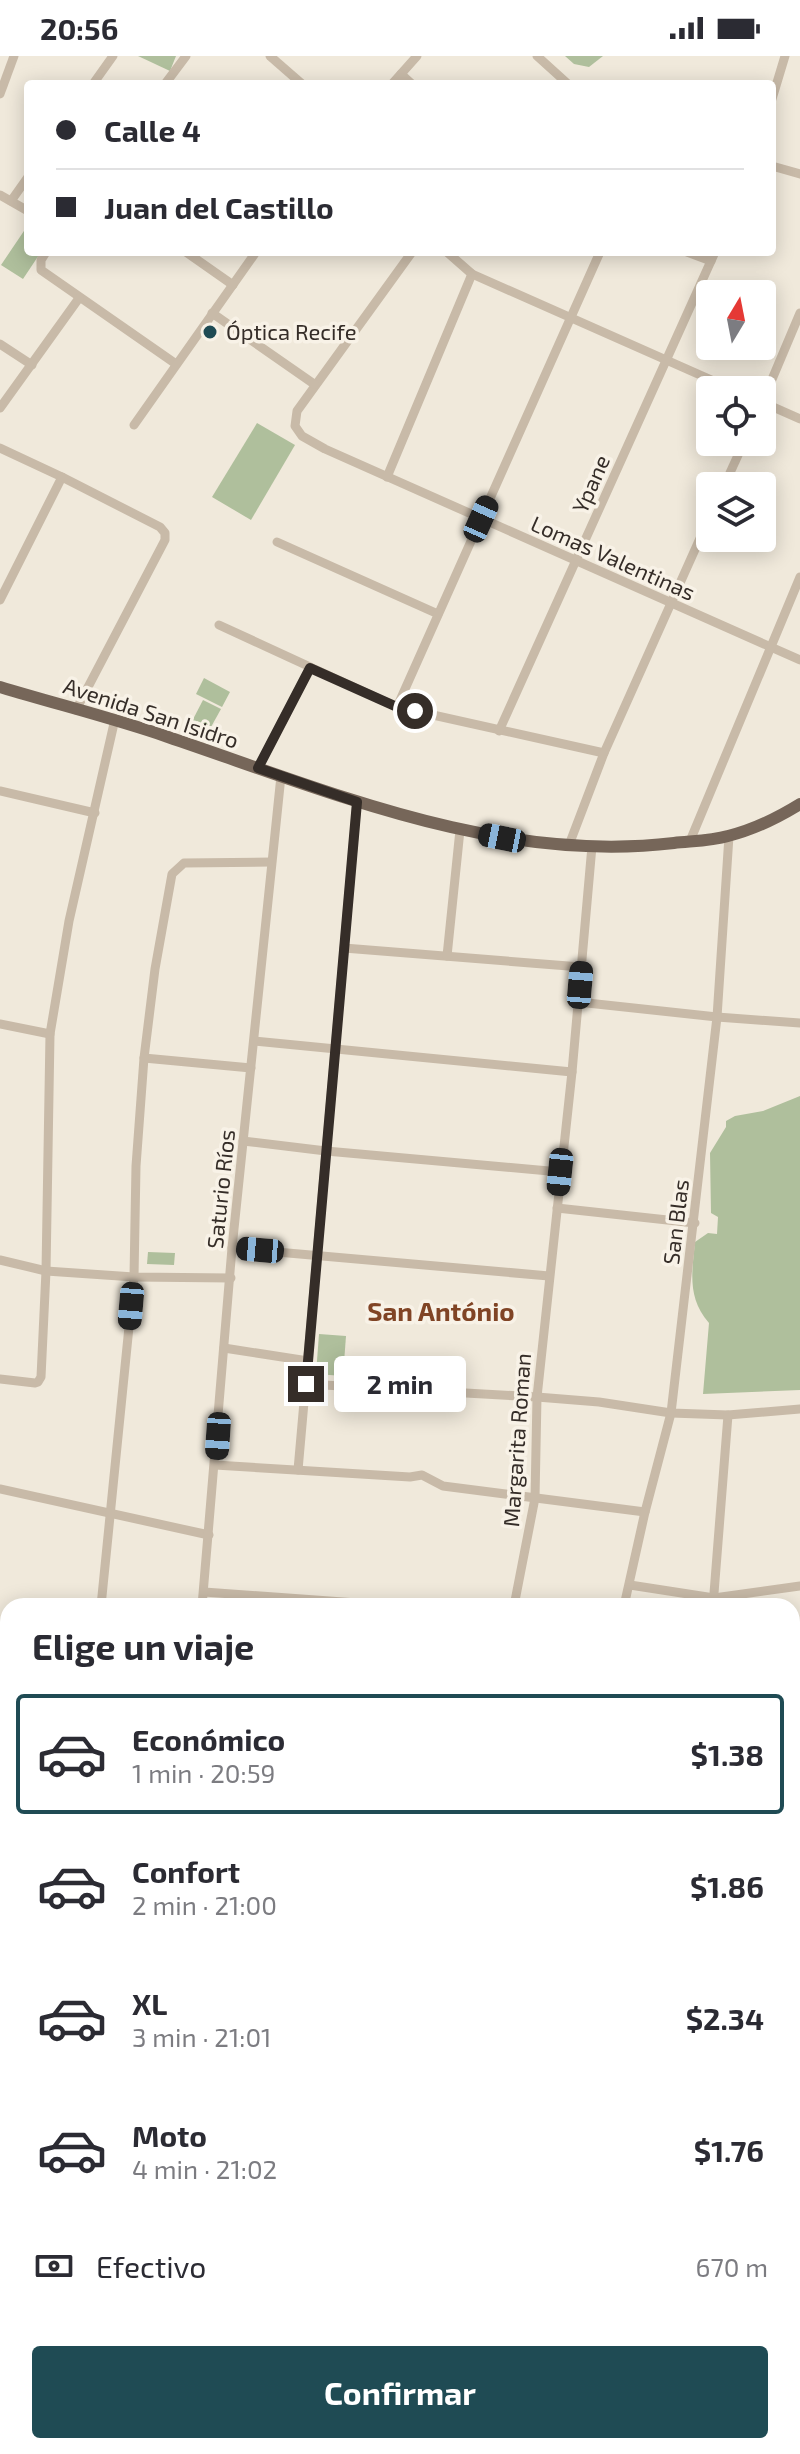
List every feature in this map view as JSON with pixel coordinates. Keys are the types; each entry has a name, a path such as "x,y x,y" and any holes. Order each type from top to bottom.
{"main road":[{"name":"Avenida San Isidro","path":"0,687 115,719 357,802 460,830 517,840 633,848 690,841 729,836 800,804"}],"street":[{"path":"0,94 14,56"},
{"path":"96,80 113,56"},
{"path":"168,80 186,56"},
{"path":"270,56 297,80"},
{"path":"396,80 417,56"},
{"path":"537,56 564,80"},
{"path":"776,83 783,56"},
{"path":"401,74 408,80"},
{"path":"776,167 800,174"},
{"path":"11,201 24,183"},
{"path":"0,195 24,209"},
{"path":"44,256 41,270 176,364"},
{"path":"192,256 233,285"},
{"path":"134,425 253,256"},
{"path":"212,313 314,384 409,256"},
{"path":"452,256 472,274 703,376"},
{"path":"397,707 598,256"},
{"name":"Ypane","path":"499,731 713,257"},
{"path":"387,477 472,274"},
{"path":"0,408 79,298"},
{"path":"773,376 800,313"},
{"path":"0,344 32,365"},
{"name":"Lomas Valentinas","path":"314,384 297,411 295,426 302,436 387,477 800,660"},
{"path":"776,408 800,419"},
{"path":"0,448 160,527 165,533 165,540 76,710"},
{"path":"0,600 62,477"},
{"path":"277,542 438,614"},
{"path":"569,845 604,753 696,546"},
{"path":"690,841 800,577"},
{"path":"219,625 397,707 604,753"},
{"path":"258,768 310,668"},
{"path":"0,1379 35,1383 40,1379 46,1271 50,1034 69,921 115,719"},
{"name":"Saturio Ríos","path":"203,1598 232,1248 281,776"},
{"path":"0,791 95,813"},
{"path":"298,1470 357,802"},
{"path":"447,956 460,830"},
{"name":"San Blas","path":"626,1598 671,1413 717,1017 729,836"},
{"name":"Margarita Roman","path":"516,1598 535,1498 537,1397 572,1072 592,846"},
{"path":"102,1598 134,1277 136,1166 144,1058 155,969 172,874 184,863 271,862"},
{"path":"344,948 581,967"},
{"path":"578,1002 800,1023"},
{"path":"0,1024 50,1034"},
{"path":"254,1041 572,1072"},
{"path":"144,1058 251,1068"},
{"path":"243,1141 560,1172"},
{"path":"557,1208 695,1223"},
{"path":"232,1248 549,1276"},
{"path":"0,1260 46,1271 134,1277 231,1278"},
{"path":"224,1348 308,1361"},
{"path":"306,1384 537,1397 671,1413 728,1415 800,1409"},
{"path":"713,1598 728,1415"},
{"path":"215,1465 410,1477 422,1475 443,1486 645,1512"},
{"path":"0,1489 209,1535"},
{"path":"630,1585 693,1598"},
{"path":"735,1598 800,1586"},
{"path":"204,1592 287,1598"}],"green space":[{"path":"138,56 176,56 170,71"},
{"path":"565,56 603,56 589,67 574,64"},
{"path":"24,231 24,256 38,256 23,279 1,265"},
{"path":"257,423 295,445 251,520 212,497"},
{"path":"204,678 230,692 222,707 196,694"},
{"path":"203,700 221,709 206,736 189,727"},
{"path":"800,1096 800,1390 703,1394 709,1323 697,1304 692,1274 695,1242 708,1233 717,1234 718,1217 711,1213 710,1153 726,1127 726,1121"},
{"path":"148,1252 175,1253 174,1265 147,1264"},
{"path":"319,1334 346,1336 343,1376 316,1374"}],"place":[{"name":"Óptica Recife","path":"210,332"}],"district":[{"name":"San António","path":"441,1312"}],"route":[{"path":"306,1384 357,802 258,768 310,668 397,707 415,711"}]}
